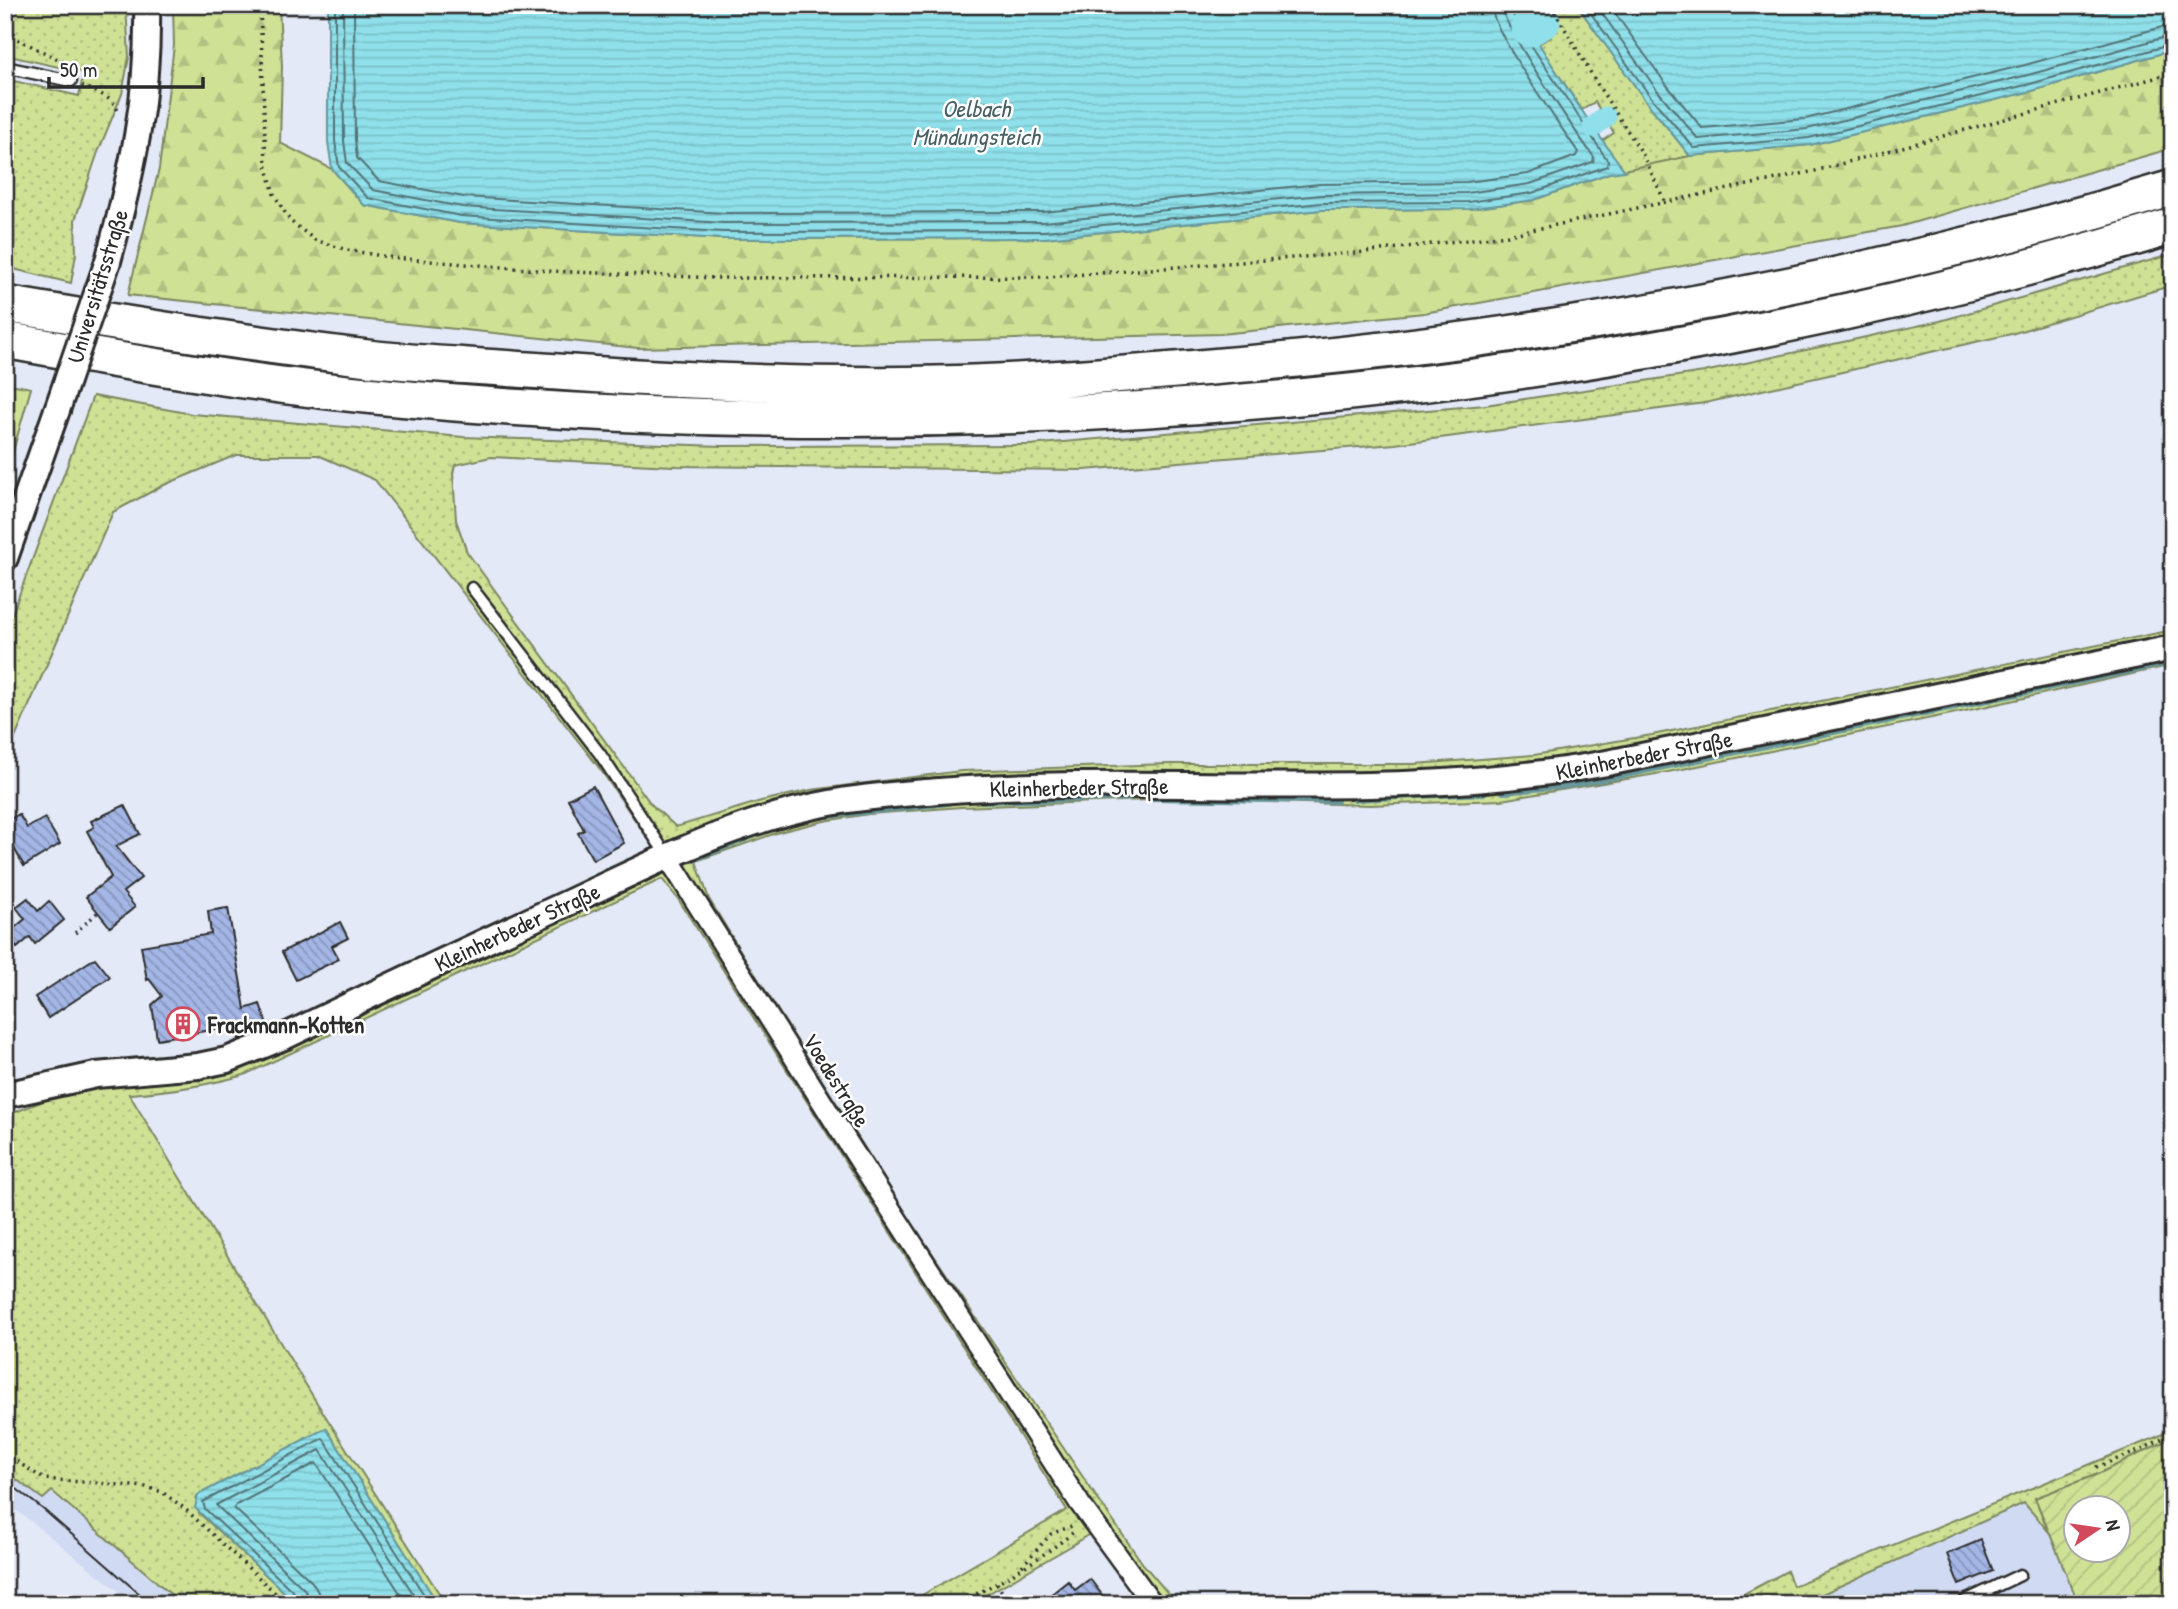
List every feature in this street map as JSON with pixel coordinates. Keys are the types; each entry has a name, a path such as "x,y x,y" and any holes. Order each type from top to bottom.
{"highway":[{"path":"5,303 162,330 380,359 654,379 936,384 1130,374 1352,354 1493,337 1632,316 1773,290 1984,242 2173,188"},
{"path":"5,340 207,375 383,397 533,408 668,416 798,419 944,418 1113,411 1292,398 1524,370 1779,327 1993,276 2173,226"}],"street":[{"name":"Universitätsstraße","path":"5,558 108,261 136,150 145,93 147,5"},
{"name":"Kleinherbeder Straße","path":"5,1095 96,1075 198,1066 228,1060 286,1036 667,856 767,817 829,803 881,796 1027,786 1360,786 1491,779 1572,770 2173,648"},
{"name":"Voedestraße","path":"667,856 1091,1520 1153,1604"},
{"name":"Kleinherbeder Straße","path":"5,1102 31,1090"}],"lane":[{"path":"5,67 71,81"},
{"name":"Voedestraße","path":"472,588 600,754 667,856"},
{"path":"1966,1604 1965,1601 2020,1575"}],"path":[{"path":"260,5 266,164 274,194 290,221 315,240 347,250 394,258 550,271 718,278 1048,277 1356,253 1508,235 1815,171 2173,74"},
{"path":"1551,5 1642,153 1665,202"},
{"path":"5,33 69,64 71,81 107,97 115,104 120,117"},
{"path":"75,933 98,912"},
{"path":"2096,1467 2139,1451 2173,1433"},
{"path":"5,1454 44,1479 146,1487 162,1492 184,1508 287,1604"},
{"path":"1017,1571 1051,1534 1091,1520"},
{"path":"958,1604 1059,1545 1091,1520"},
{"path":"997,1583 1009,1604"}],"shaded area":[{"path":"5,1460 46,1489 124,1552 182,1604 135,1604 5,1501"},
{"path":"2035,1498 2078,1602 1813,1604 1810,1599"}],"green space":[{"path":"23,5 126,5 129,57 122,94 98,152 75,220 76,254 71,283 5,267 5,79 79,96 83,76 81,72 5,55 5,11"},
{"path":"173,5 279,5 282,66 280,143 332,169 364,205 460,223 723,239 1044,238 1322,210 1469,209 1534,200 1609,173 1690,156 1810,145 2032,91 2173,50 2173,148 1902,226 1424,313 1221,334 638,348 128,295 159,169 174,45"},
{"path":"1533,5 1577,5 1645,100 1690,156 1625,171 1602,141 1614,133 1595,102 1582,110 1538,44 1551,37"},
{"path":"2173,254 2173,285 2011,334 1705,403 1395,444 1084,470 673,466 491,457 455,465 453,473 456,520 467,552 651,804 676,827 761,801 811,790 961,771 1168,764 1415,764 1534,755 1652,735 2173,630 2173,665 1668,772 1501,800 1370,805 1175,799 961,807 869,814 824,821 779,832 696,861 709,899 914,1226 1143,1564 1177,1604 1164,1604 1160,1600 1103,1525 970,1604 907,1604 1067,1510 678,899 662,879 244,1075 187,1087 129,1094 317,1403 446,1604 438,1604 326,1428 198,1495 196,1500 199,1513 297,1604 182,1604 52,1491 43,1499 5,1471 5,1116 74,1089 164,1061 249,1043 655,849 600,769 375,480 318,455 236,455 164,485 113,512 5,761 5,633 93,396 192,414 463,437 722,446 1029,445 1485,405 1704,372 1940,321"},
{"path":"5,383 31,388 5,479"},
{"path":"2173,1427 2173,1437 2163,1444 2098,1474 2035,1498 2049,1532 2024,1503 1811,1599 1813,1604 1725,1604 1787,1571 1793,1586 2159,1436"},
{"path":"2173,1437 2173,1604 2075,1604 2078,1602 2062,1564 2132,1564 2132,1494 2062,1494 2062,1563 2035,1498 2098,1474"}],"water":[{"name":"Oelbach Mündungsteich","path":"328,5 1516,5 1568,90 1625,171 1609,173 1534,200 1469,209 1321,210 1044,238 723,239 460,223 364,205 332,169 328,142"},
{"path":"1577,5 2173,5 2173,50 2032,91 1810,145 1690,156 1645,100"},
{"path":"326,1428 438,1604 297,1604 195,1508 198,1495"}],"building":[{"path":"593,786 624,843 593,860 578,833 584,830 568,799"},
{"path":"125,805 140,834 116,846 141,878 123,892 135,907 110,927 86,897 111,877 87,831 94,827 91,821"},
{"path":"19,814 27,828 45,818 60,844 24,866 5,832 5,822"},
{"path":"28,898 38,911 49,901 64,920 35,944 30,937 17,948 6,935 25,919 16,907"},
{"path":"228,908 245,1009 260,1004 268,1027 239,1039 235,1026 157,1039 152,1005 162,996 149,979 147,980 141,946 211,934 208,911"},
{"path":"340,922 348,938 332,946 339,959 296,980 282,952"},
{"path":"95,958 110,977 48,1018 35,997"},
{"path":"1981,1540 1993,1571 1959,1585 1947,1554"},
{"path":"1090,1579 1109,1604 1039,1604 1068,1581 1075,1590"}],"waterway":[{"path":"1529,28 1542,21"},
{"path":"1593,127 1606,117"},
{"path":"1503,792 1566,786 1630,774 2173,662"},
{"path":"1355,799 1484,793"},
{"path":"982,801 1130,798"},
{"path":"1150,798 1337,801"},
{"path":"826,816 948,803"},
{"path":"694,859 763,832"}],"tram line":[{"path":"5,1480 44,1510 151,1604"}],"place":[{"name":"Frackmann-Kotten","path":"183,1024"}]}
